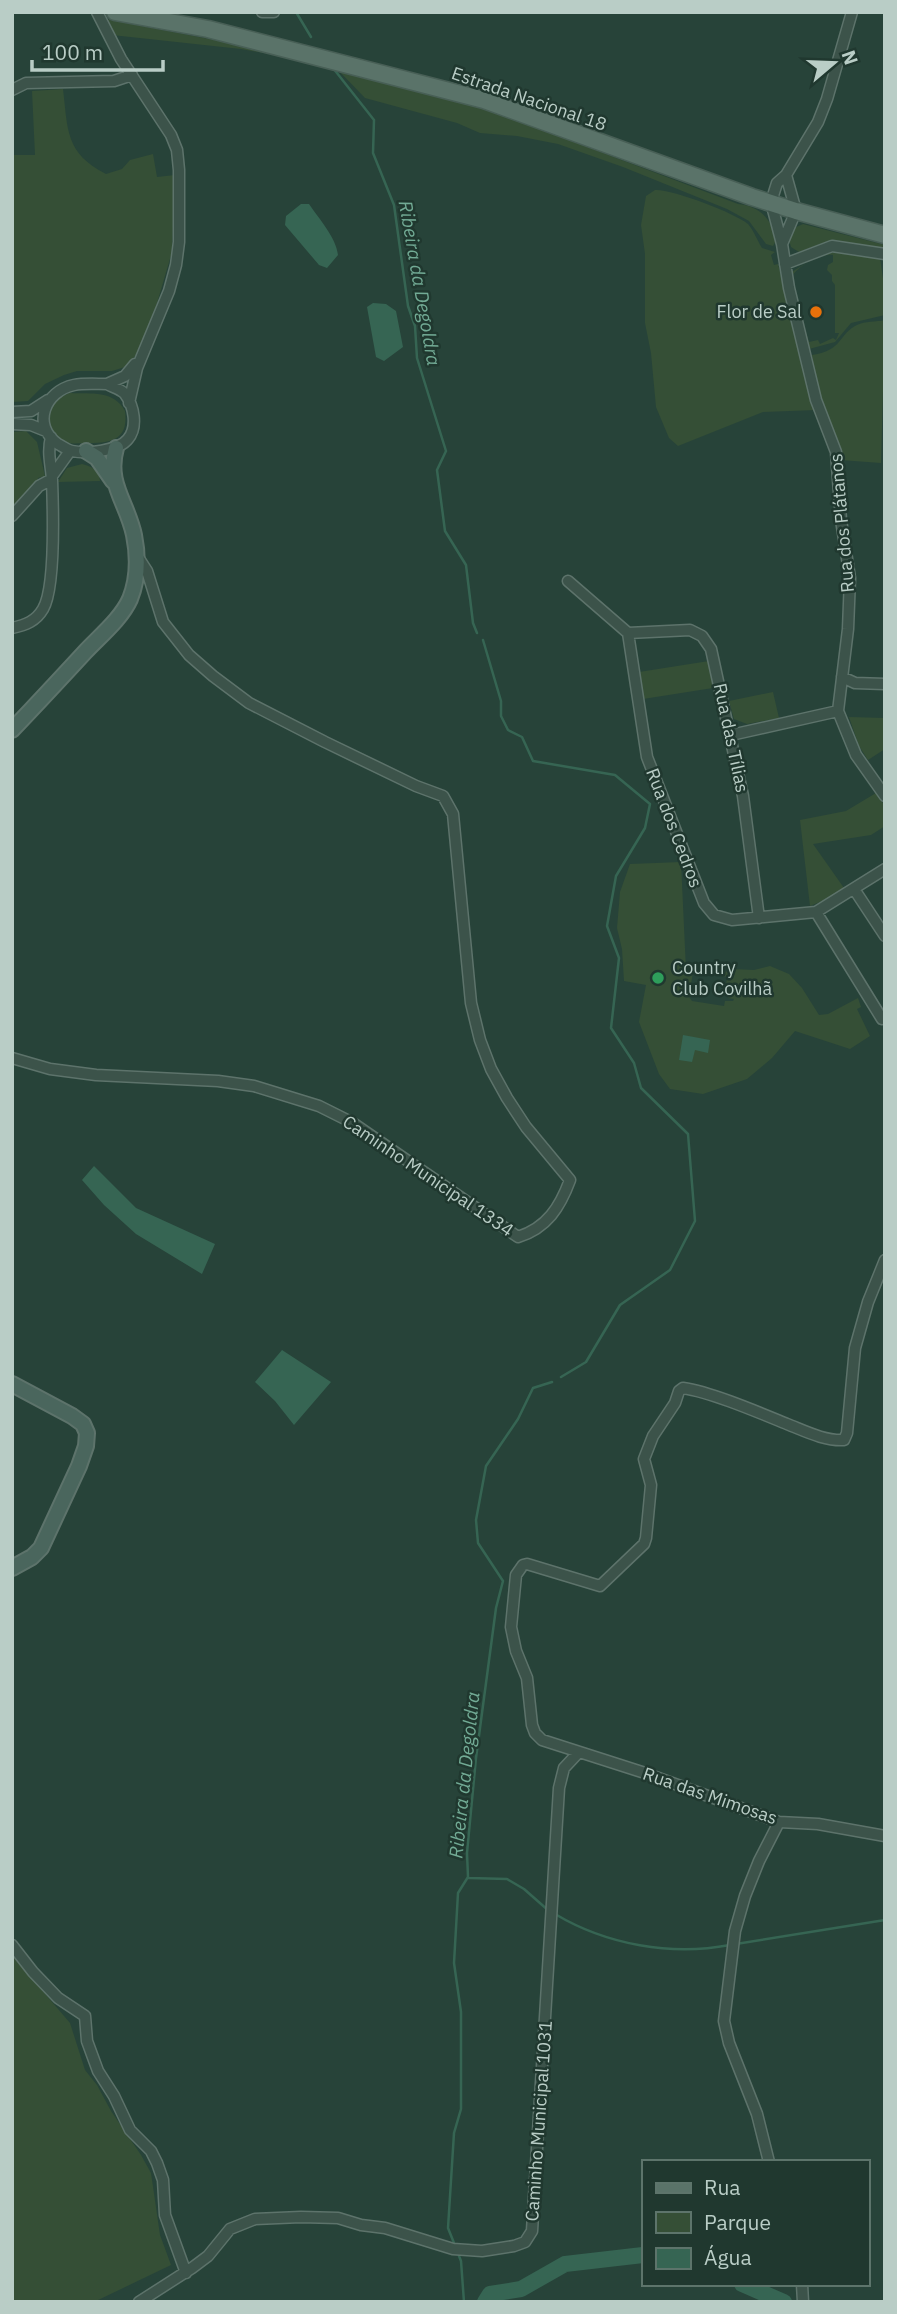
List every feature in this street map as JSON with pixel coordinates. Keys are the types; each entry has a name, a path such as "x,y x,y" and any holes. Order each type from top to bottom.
{"main road":[{"name":"Estrada Nacional 18","path":"114,12 208,29 484,100 680,172 796,211 885,235"},
{"path":"12,730 125,609 136,580 136,554 130,520 112,469 116,448"},
{"path":"86,451 97,458 115,483"},
{"path":"12,1384 72,1416 83,1424 87,1433 79,1466 41,1548 32,1557 12,1568"}],"street":[{"path":"97,12 108,36 171,135 177,149 179,170 179,242 176,265 169,291 132,384 129,403"},
{"path":"262,12 274,12"},
{"path":"771,202 777,183 786,175 818,122 852,12"},
{"path":"12,90 26,83 114,80 132,75"},
{"path":"782,244 796,211 786,175"},
{"name":"Rua dos Plátanos","path":"771,202 816,400 836,452 841,520 850,578 848,629 838,711 856,755 885,796"},
{"path":"785,264 832,246 885,254"},
{"path":"12,628 28,624 36,618 44,608 51,587 52,478 49,434 42,417 47,403 58,391 75,385 107,384 125,376 144,352"},
{"path":"12,424 30,425 49,434 70,451 116,448 128,440 134,427 133,411 124,393 107,384"},
{"path":"12,412 31,411 51,398"},
{"path":"12,516 39,486 52,478 70,451"},
{"name":"Caminho Municipal 1334","path":"12,1058 50,1069 96,1075 254,1086 319,1105 353,1123 518,1237 540,1227 552,1216 563,1200 570,1180 526,1127 507,1098 491,1069 480,1040 471,1003 453,814 449,803 443,796 416,786 249,703 213,676 189,655 163,622 147,571 136,554"},
{"path":"568,581 628,633"},
{"name":"Rua das Tílias","path":"628,633 690,630 702,636 711,649 731,735 750,840 759,918"},
{"name":"Rua dos Cedros","path":"628,633 647,757 704,904 710,912 719,918 732,920 816,912 885,869"},
{"path":"842,677 855,683 885,684"},
{"path":"731,735 838,711"},
{"path":"854,889 885,936"},
{"path":"816,912 883,1019"},
{"name":"Rua das Mimosas","path":"885,1260 868,1302 856,1348 844,1440 812,1434 683,1388 653,1437 644,1459 651,1485 646,1538 637,1553 600,1586 527,1564 520,1568 516,1575 511,1628 516,1651 527,1678 532,1725 542,1740 645,1773 779,1822 818,1824 885,1836"},
{"name":"Caminho Municipal 1031","path":"139,2302 208,2256 230,2230 267,2218 338,2218 385,2228 465,2251 498,2249 520,2244 528,2239 532,2231 559,1788 564,1768 579,1752"},
{"path":"768,2160 757,2114 729,2043 724,2021 735,1931 759,1861 779,1822"},
{"path":"12,1945 58,1998 85,2016 87,2041 98,2071 114,2096 130,2130 151,2151 158,2164 163,2180 165,2216 186,2273"}],"green space":[{"path":"105,19 251,47 406,85 495,112 753,208 764,215 772,227 776,241 773,246 766,244 749,221 727,209 558,144 517,136 480,133 457,123 365,98 338,70 241,49 112,35"},
{"path":"63,89 71,139 83,158 93,166 106,174 122,169 130,160 153,154 157,177 175,175 172,252 155,310 137,354 125,367 112,371 77,371 64,375 45,384 28,401 12,402 12,155 35,155 32,91"},
{"path":"655,190 688,197 741,219 748,224 762,248 775,252 771,255 774,265 778,264 816,410 763,412 678,446 669,438 656,407 645,323 645,254 641,225 646,196"},
{"path":"803,224 885,245 885,250 836,241 799,252 791,247 789,240 794,228"},
{"path":"838,251 880,258 885,315 851,323 835,342 809,349 800,314 809,342 818,340 820,344 833,338 836,340 839,333 835,333 835,285 827,270 828,265 833,262 833,255 810,261 792,277 790,273 818,256"},
{"path":"885,320 881,463 840,460 837,442 816,386 812,355 835,346 857,325"},
{"path":"70,393 101,394 115,399 125,411 121,434 103,442 65,443 59,440 48,421 49,410 57,400"},
{"path":"26,431 37,442 45,476 38,478 36,492 12,510 12,432"},
{"path":"82,464 94,470 100,481 58,482 67,468"},
{"path":"709,661 713,688 643,699 639,672"},
{"path":"773,692 779,718 747,724 734,719 729,701"},
{"path":"849,717 885,718 885,749 868,760 859,746"},
{"path":"876,793 885,806 885,826 871,835 813,844 844,888 832,897 810,906 800,820 846,811"},
{"name":"Country Club Covilhã","path":"681,862 686,970 693,972 689,997 692,1001 724,1006 725,1001 734,999 728,998 730,988 726,987 727,977 722,976 720,971 754,970 770,966 789,974 802,988 819,1015 828,1014 858,998 861,1007 857,1009 870,1036 850,1049 795,1031 772,1058 747,1079 703,1094 670,1089 659,1074 639,1022 646,985 624,981 622,949 617,928 620,892 630,864"},
{"path":"12,1955 70,2023 85,2070 151,2173 160,2235 171,2265 94,2302 12,2302"}],"water":[{"path":"301,204 309,204 337,248 338,255 327,268 319,265 285,225 286,216"},
{"path":"373,303 386,304 396,311 403,347 384,361 376,357 367,307"},
{"path":"683,1035 710,1040 708,1053 695,1050 692,1062 679,1060"},
{"path":"94,1166 136,1208 215,1244 202,1274 136,1234 104,1205 82,1180"},
{"path":"282,1350 331,1382 294,1425 255,1382"}],"waterway":[{"name":"Ribeira da Degoldra","path":"296,12 311,37"},
{"name":"Ribeira da Degoldra","path":"333,68 374,120 373,153 394,205 408,306 415,326 417,358 446,451 437,470 445,531 466,565 473,623 477,633"},
{"name":"Ribeira da Degoldra","path":"483,640 501,701 501,716 508,730 522,737 533,761 615,775 650,804 645,828 616,876 607,926 619,958 611,1028 634,1063 641,1088 688,1134 695,1221 670,1270 620,1305 586,1362 561,1377"},
{"name":"Ribeira da Degoldra","path":"454,2243 448,2228 454,2133 461,2109 461,2012 454,1963 458,1893 468,1877 467,1853 476,1758 496,1608 503,1581 478,1543 476,1520 486,1466 518,1419 533,1388 552,1382"},
{"path":"469,1878 507,1879 524,1889 549,1911"},
{"path":"555,1914 596,1933 640,1945 685,1949 730,1945"},
{"path":"736,1944 885,1920"},
{"path":"485,2302 490,2294 521,2289 565,2264 642,2255"},
{"name":"Ribeira da Degoldra","path":"459,2256 464,2302"},
{"path":"747,2286 784,2302"}],"place":[{"name":"Flor de Sal","path":"816,312"},
{"name":"Country Club Covilhã","path":"658,978"}]}
